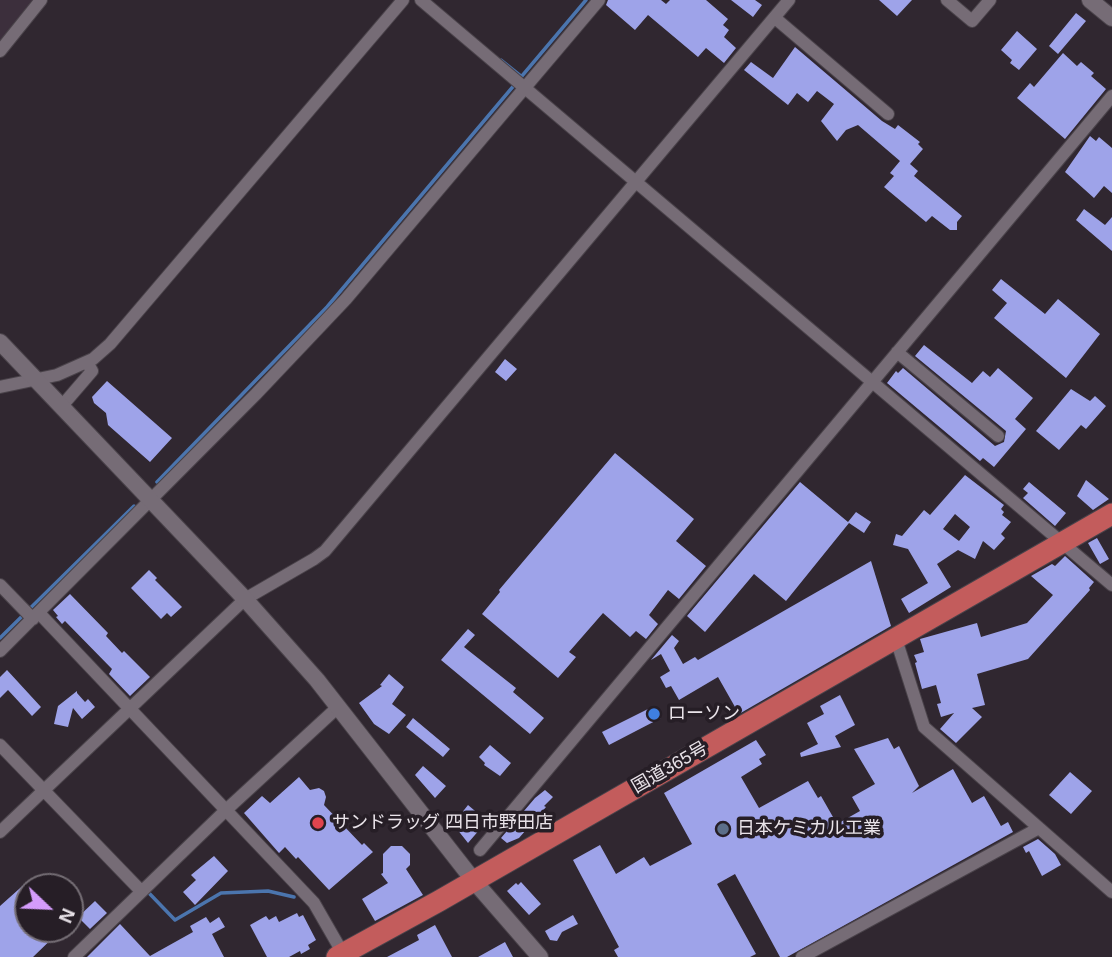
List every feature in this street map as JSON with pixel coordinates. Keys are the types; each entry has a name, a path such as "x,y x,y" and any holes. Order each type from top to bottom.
{"highway":[{"name":"国道365号","path":"342,956 1112,514"}],"street":[{"path":"0,51 41,0"},
{"path":"0,387 57,375 87,362 110,344 403,0"},
{"path":"421,0 1112,585"},
{"path":"0,651 346,299 599,0"},
{"path":"0,832 245,599 325,551 789,0"},
{"path":"947,0 972,21 990,0"},
{"path":"1090,0 1112,19"},
{"path":"775,18 888,114"},
{"path":"480,850 1112,96"},
{"path":"0,342 245,599 338,707 474,881 540,957"},
{"path":"897,352 998,436"},
{"path":"61,407 92,370 87,362"},
{"path":"0,585 129,709 314,903 342,956"},
{"path":"896,639 924,727 1112,892"},
{"path":"74,957 225,811 338,707"},
{"path":"0,745 141,891"},
{"path":"802,957 1039,828"}],"shaded area":[{"path":"0,0 33,0 0,41"}],"building":[{"path":"608,0 661,0 666,4 670,0 706,0 728,19 723,25 729,30 724,37 736,48 724,63 706,48 698,57 648,15 635,30 606,5"},
{"path":"731,0 755,0 762,5 753,17"},
{"path":"879,0 912,0 897,16"},
{"path":"1076,13 1086,21 1058,54 1049,46"},
{"path":"1017,31 1037,49 1019,70 1001,50"},
{"path":"795,47 882,121 895,129 898,125 920,142 918,144 923,149 910,164 918,171 914,176 962,216 957,222 957,230 950,230 932,216 926,222 884,187 894,176 890,173 900,161 858,125 846,130 837,141 821,121 834,104 817,91 808,102 797,93 788,105 744,70 751,62 773,78"},
{"path":"1063,53 1077,66 1081,62 1094,73 1091,76 1106,89 1065,139 1017,98 1030,83 1034,87"},
{"path":"1090,136 1096,141 1099,137 1112,148 1112,193 1104,186 1094,198 1065,172"},
{"path":"1084,209 1105,225 1112,217 1112,251 1076,220"},
{"path":"1001,279 1045,314 1058,299 1100,334 1066,378 994,318 1007,303 992,290"},
{"path":"924,345 972,383 983,371 990,377 998,368 1033,398 1015,419 1026,429 994,467 983,458 980,461 887,383 896,371 898,373 903,368 995,446 1004,442 1006,431 915,356"},
{"path":"505,359 517,369 506,381 495,372"},
{"path":"107,381 172,438 150,462 108,425 106,413 94,403 92,397"},
{"path":"1071,389 1090,401 1095,396 1106,406 1086,429 1081,425 1059,450 1036,431"},
{"path":"615,453 694,519 676,541 706,566 679,599 668,590 649,615 658,624 646,639 636,631 630,637 603,613 569,652 576,657 558,678 482,614 499,590"},
{"path":"965,475 1004,505 1001,509 1004,512 1002,515 1011,522 1001,534 1005,538 994,550 983,541 975,559 958,550 937,564 951,587 909,613 901,599 928,583 908,549 893,545 896,534 902,536 924,510 930,515","holes":["955,514 970,527 959,541 943,529"]},
{"path":"1086,480 1109,499 1093,510 1077,496"},
{"path":"800,482 848,522 856,512 871,522 864,533 849,523 786,601 754,574 705,632 687,616"},
{"path":"1029,482 1066,513 1055,526 1023,498 1028,493 1023,489"},
{"path":"1097,538 1109,559 1100,564 1088,543"},
{"path":"1065,556 1094,582 1090,590 1028,659 977,674 985,705 972,708 982,717 956,743 940,729 954,713 941,717 937,704 941,703 936,685 922,689 914,655 924,652 920,639 977,623 981,637 1027,623 1053,595 1031,576 1052,564 1055,566"},
{"path":"871,561 891,626 739,714 718,677 679,700 671,686 666,688 660,677 670,671 661,654 651,660 672,635 679,641 674,648 683,664 695,657 698,660"},
{"path":"149,570 157,578 155,580 182,607 171,617 167,613 161,619 131,588"},
{"path":"70,594 108,633 106,636 122,653 124,651 150,677 130,696 109,674 112,669 65,621 62,624 56,617 58,616 53,610"},
{"path":"468,629 475,635 464,647 516,688 513,692 544,718 530,734 441,660"},
{"path":"7,670 41,707 32,716 8,690 0,698 0,677"},
{"path":"389,674 404,687 392,704 406,715 389,734 374,724 359,703 382,686 380,685"},
{"path":"77,691 85,702 88,699 95,707 82,719 73,708 68,727 54,724 58,706"},
{"path":"840,695 855,725 835,736 841,747 801,757 800,753 818,744 807,723 824,714 820,706"},
{"path":"654,706 661,718 609,745 602,732"},
{"path":"413,718 450,749 443,757 406,727"},
{"path":"888,738 894,749 899,746 919,786 912,793 953,769 972,803 984,796 1001,826 1008,822 1013,832 787,957 780,957 735,874 717,884 756,954 750,957 618,957 614,950 619,947 573,860 600,845 616,874 644,857 650,866 692,844 664,793 756,740 766,755 759,759 762,764 741,777 759,808 808,781 818,798 821,796 837,824 860,811 852,797 875,784 854,749"},
{"path":"490,745 511,763 500,776 484,765 479,757"},
{"path":"423,766 446,786 435,798 415,775"},
{"path":"1070,772 1092,791 1071,814 1049,795"},
{"path":"299,777 310,790 319,788 324,791 324,805 362,845 364,843 373,852 329,890 285,847 279,853 244,813 262,796 270,803"},
{"path":"545,790 553,797 544,806 546,807 519,838 507,843 501,838"},
{"path":"468,805 487,821 468,843 453,824"},
{"path":"1038,839 1055,854 1061,865 1042,876 1029,851 1026,853 1023,847"},
{"path":"391,846 402,846 410,854 410,865 406,869 423,895 375,921 362,899 388,883 381,874 383,854"},
{"path":"214,856 228,871 195,905 183,892 196,880 191,875"},
{"path":"521,882 541,904 529,915 507,891"},
{"path":"14,894 14,943 48,943 33,957 0,957 0,906"},
{"path":"95,901 107,913 90,929 84,923 84,911"},
{"path":"297,913 299,917 303,915 316,940 308,945 310,949 289,957 267,957 250,925 266,916 269,920 276,916 279,922"},
{"path":"573,915 578,924 562,932 557,941 550,940 545,931"},
{"path":"206,917 210,923 219,917 225,927 212,934 224,957 87,957 120,924 150,956 193,932 190,926"},
{"path":"435,925 452,957 387,957 419,940 417,935"},
{"path":"505,942 513,957 478,957"}],"waterway":[{"path":"157,482 327,307 586,0"},
{"path":"501,60 521,76"},
{"path":"0,638 134,506"},
{"path":"148,892 175,920 221,893 268,891 294,897"}],"place":[{"name":"ローソン","path":"654,714"},
{"name":"サンドラッグ 四日市野田店","path":"318,823"},
{"name":"日本ケミカル工業","path":"723,829"}]}
